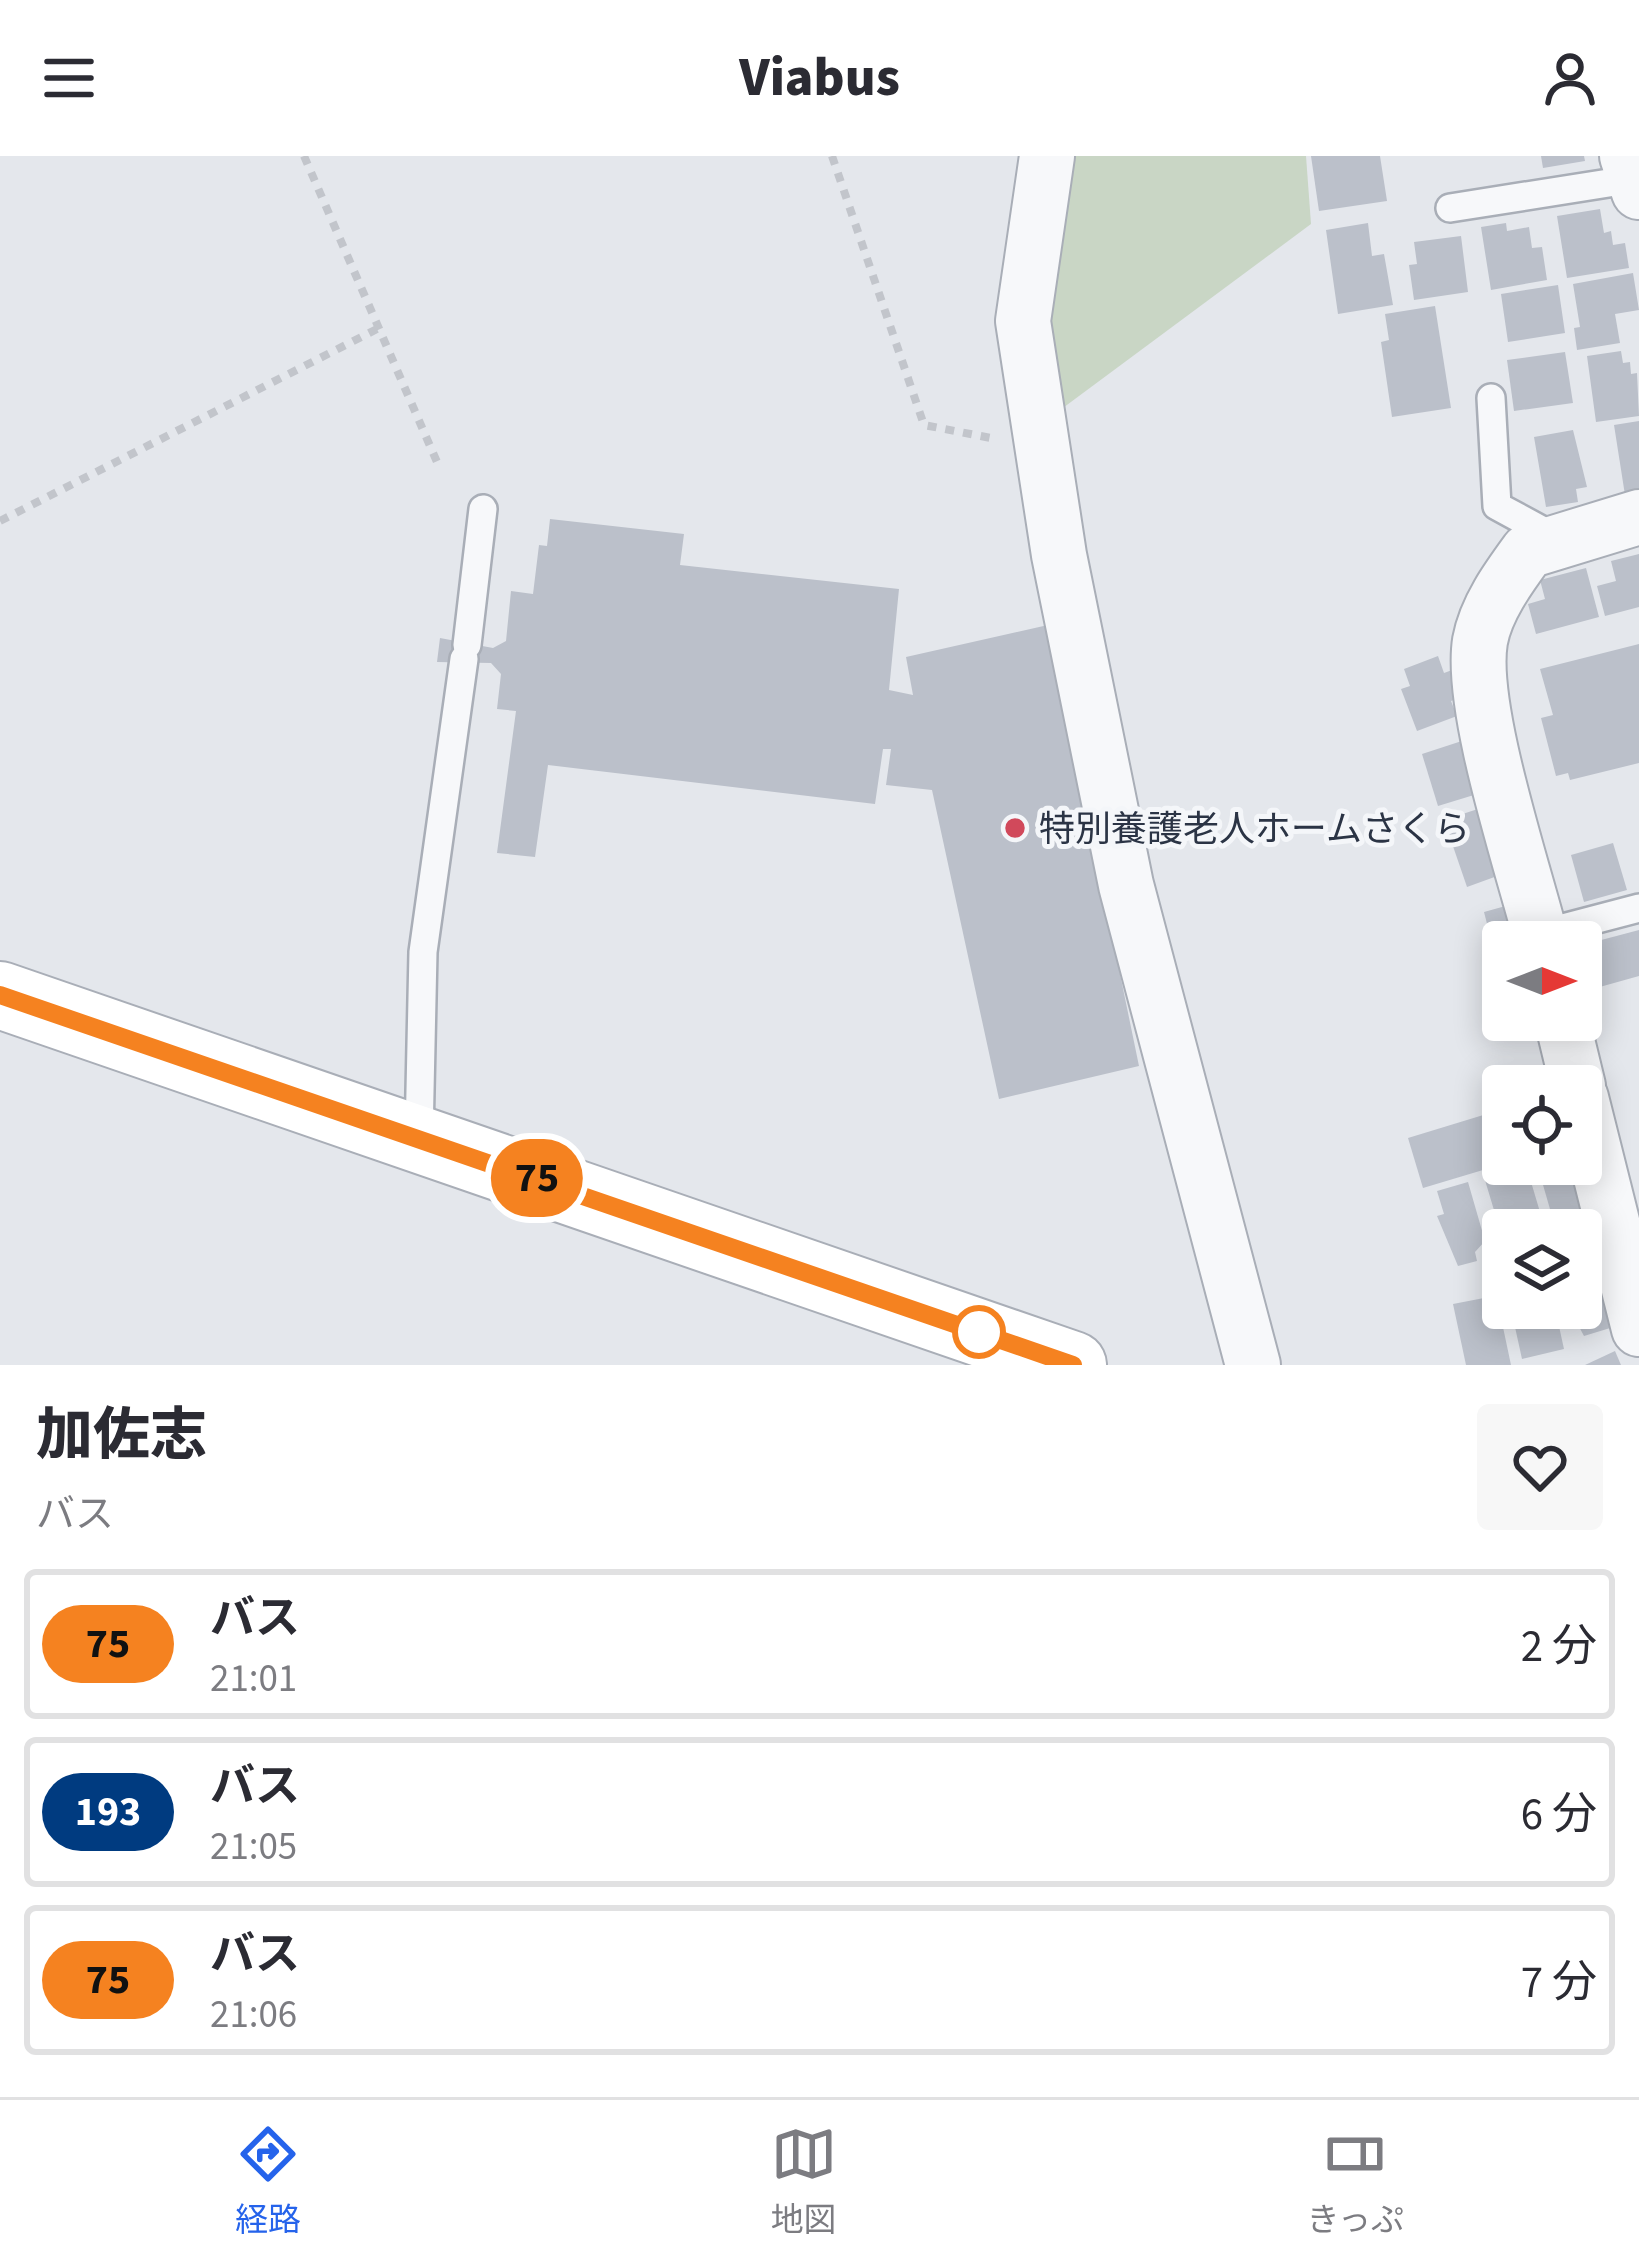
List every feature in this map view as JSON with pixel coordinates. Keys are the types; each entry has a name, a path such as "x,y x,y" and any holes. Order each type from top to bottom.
{"street":[{"path":"1047,156 1023,321 1043,449 1126,885 1253,1365"},
{"path":"1537,921 1499,778 1479,669 1480,639 1528,550 1639,517"},
{"path":"0,995 1073,1365"},
{"path":"1602,1247 1639,1329"}],"lane":[{"path":"1450,208 1633,176"},
{"path":"1490,398 1497,506 1558,538"},
{"path":"419,1137 423,952 483,509"},
{"path":"1597,921 1639,908"}],"path":[{"path":"304,156 437,462"},
{"path":"832,156 924,425 1043,449"},
{"path":"0,521 379,328"}],"green space":[{"path":"1058,156 1306,156 1311,224 1048,419 1038,329"}],"building":[{"path":"1311,156 1380,156 1387,201 1319,211"},
{"path":"1541,156 1584,156 1585,161 1543,168"},
{"path":"1600,209 1604,233 1611,231 1613,245 1625,243 1629,268 1567,278 1557,216"},
{"path":"1368,223 1372,256 1384,254 1393,305 1338,314 1326,230"},
{"path":"1506,223 1507,231 1529,227 1532,248 1542,247 1547,280 1491,290 1481,227"},
{"path":"1461,236 1468,292 1414,300 1409,265 1417,264 1414,242"},
{"path":"1633,273 1639,310 1615,314 1620,343 1577,350 1574,328 1580,327 1573,284"},
{"path":"1558,285 1565,333 1508,342 1501,294"},
{"path":"1435,306 1451,408 1392,417 1381,342 1389,340 1385,314"},
{"path":"1621,351 1623,363 1630,362 1631,374 1637,373 1639,416 1596,422 1587,356"},
{"path":"1565,352 1573,403 1514,411 1507,360"},
{"path":"1639,421 1639,493 1625,495 1614,425"},
{"path":"1573,430 1587,487 1576,489 1578,502 1546,507 1534,437"},
{"name":"特別養護老人ホームさくら","path":"550,519 684,534 680,565 899,589 889,690 913,695 906,657 1048,625 1139,1066 999,1099 932,790 886,785 891,749 883,749 875,804 548,765 535,857 497,853 516,711 497,709 501,674 491,663 437,662 440,638 493,648 506,641 511,591 533,594 539,545 547,546"},
{"path":"1639,554 1639,607 1605,616 1597,586 1616,581 1611,561"},
{"path":"1586,568 1599,617 1536,634 1528,604 1545,599 1540,580"},
{"path":"1639,644 1639,763 1570,780 1568,773 1556,776 1541,718 1553,715 1540,669"},
{"path":"1438,656 1444,673 1455,669 1459,698 1451,701 1457,716 1417,731 1401,689 1410,686 1404,669"},
{"path":"1471,738 1487,791 1438,806 1422,754"},
{"path":"1481,808 1511,871 1467,887 1444,820"},
{"path":"1613,843 1627,890 1584,902 1571,855"},
{"path":"1520,902 1525,921 1486,921 1484,912"},
{"path":"1639,930 1639,976 1602,986 1602,940"},
{"path":"1482,1115 1482,1170 1423,1188 1408,1138"},
{"path":"1468,1182 1482,1231 1477,1261 1458,1266 1437,1216 1444,1214 1437,1191"},
{"path":"1486,1185 1532,1185 1539,1209 1494,1209"},
{"path":"1543,1185 1585,1185 1588,1209 1550,1209"},
{"path":"1602,1270 1620,1325 1584,1336 1580,1329 1602,1329"},
{"path":"1482,1298 1482,1329 1503,1329 1511,1365 1466,1365 1453,1304"},
{"path":"1515,1329 1560,1329 1564,1349 1522,1359"},
{"path":"1615,1351 1621,1365 1585,1365"}],"bus line":[{"name":"75","path":"0,995 1073,1365"}],"place":[{"name":"特別養護老人ホームさくら","path":"1015,828"}]}
